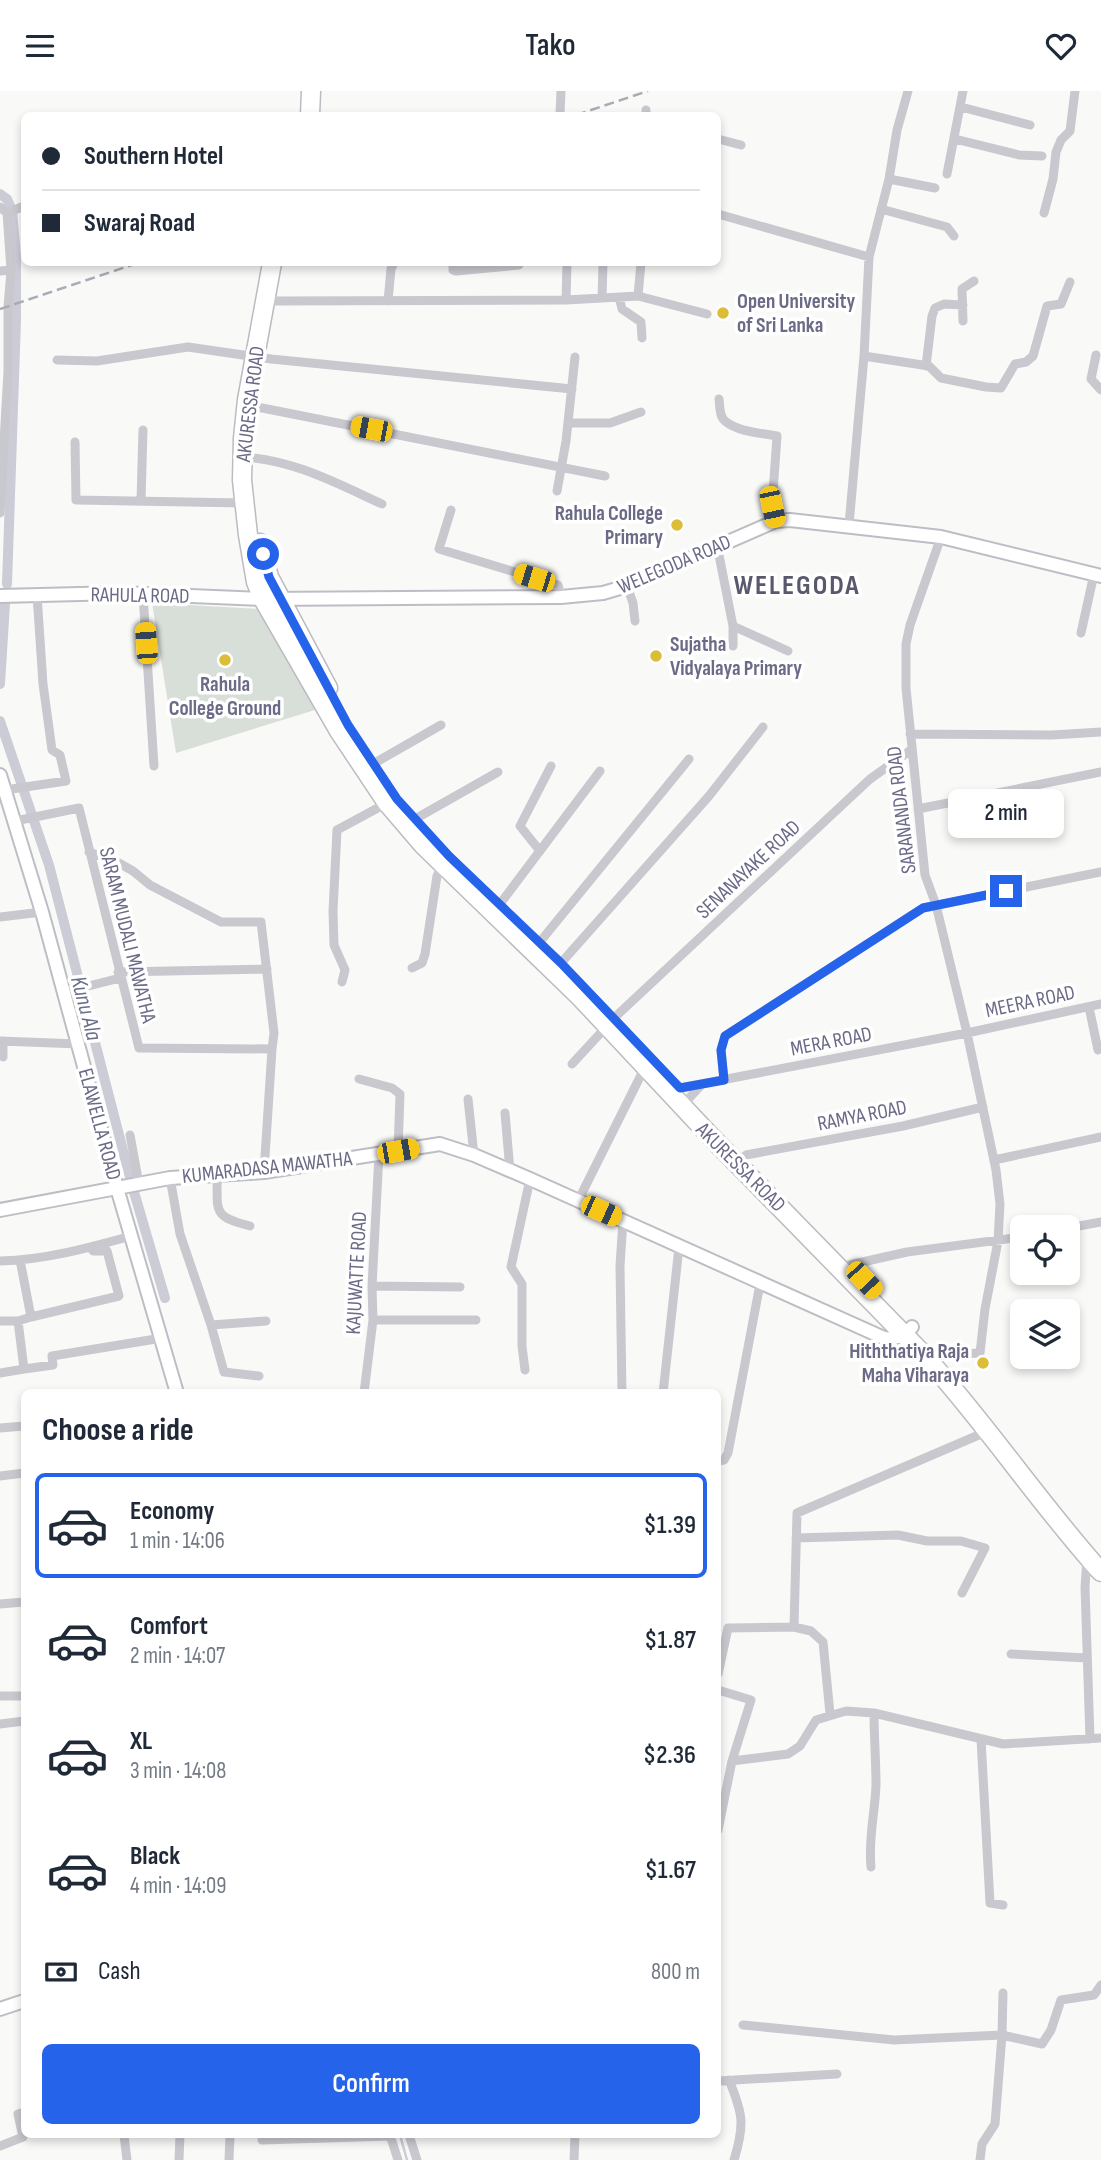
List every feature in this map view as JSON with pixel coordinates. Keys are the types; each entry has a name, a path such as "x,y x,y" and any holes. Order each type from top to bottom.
{"highway":[{"path":"302,91 302,112"},
{"path":"310,112 311,91"},
{"name":"AKURESSA ROAD","path":"272,266 251,405 244,503 254,568 348,725 397,799 449,856 500,904 521,933 539,943 561,963 645,1067 746,1155 849,1265 908,1332 1094,1557 1101,1572"},
{"name":"AKURESSA ROAD","path":"260,357 276,301 282,266"},
{"name":"AKURESSA ROAD","path":"247,457 258,533 272,599 346,743 387,803 442,865 521,933 580,997 610,1022 908,1332 938,1356 978,1401 1038,1489"}],"street":[{"path":"560,112 561,91"},
{"path":"849,526 864,356 869,257 908,91"},
{"path":"947,174 962,91"},
{"path":"1044,213 1053,179 1056,152 1061,140 1070,131 1075,91"},
{"path":"961,107 1030,125"},
{"path":"955,138 1019,155 1042,156"},
{"path":"721,140 741,145"},
{"path":"889,179 935,188"},
{"path":"881,209 947,227 954,236"},
{"path":"0,513 11,269 4,210"},
{"path":"721,215 869,257"},
{"path":"387,301 393,266"},
{"path":"453,266 456,271 481,266"},
{"path":"566,300 567,266"},
{"path":"602,298 603,266"},
{"path":"638,296 641,266"},
{"path":"0,271 11,269"},
{"path":"963,321 962,289 974,281"},
{"path":"864,356 929,366 941,378 1001,388 1016,364 1026,362 1033,356 1047,306 1061,304 1070,282"},
{"path":"276,301 566,300 638,296 707,314"},
{"path":"619,297 622,309 641,323 642,338"},
{"path":"926,366 935,308 944,304 963,305"},
{"path":"57,360 97,361 188,347 260,357 572,389"},
{"path":"1096,355 1091,379 1101,390"},
{"path":"557,491 575,357"},
{"path":"719,399 720,414 725,421 744,429 777,436 772,507 776,521"},
{"path":"251,405 605,476"},
{"path":"568,423 610,423 641,412"},
{"path":"141,500 143,430"},
{"path":"75,442 76,500 244,503"},
{"path":"247,457 310,472 382,505"},
{"path":"451,510 439,549 558,585 561,597"},
{"name":"WELEGODA ROAD","path":"272,599 561,597 603,593 627,586 776,521 790,520 941,537 1097,575"},
{"name":"SARANANDA ROAD","path":"938,1356 980,1353 985,1309 999,1241 1000,1204 994,1160 967,1033 936,905 925,875 911,750 906,644 910,625 941,537"},
{"path":"718,545 733,626 733,646"},
{"path":"1081,633 1097,575"},
{"path":"627,586 635,621"},
{"path":"142,594 154,766"},
{"name":"RAHULA ROAD","path":"0,596 142,594 272,599"},
{"path":"5,790 66,781 60,755 52,750 43,684 37,595"},
{"path":"733,626 788,651"},
{"path":"373,764 441,725"},
{"path":"561,963 709,796 762,727"},
{"path":"910,734 1052,735 1101,732"},
{"name":"SENANAYAKE ROAD","path":"572,1064 610,1022 870,779 911,750"},
{"path":"539,943 689,759"},
{"path":"540,851 520,826 551,767"},
{"path":"500,904 600,771"},
{"path":"415,819 498,772"},
{"path":"918,809 1101,772"},
{"name":"ELAWELLA ROAD","path":"0,775 65,992 117,1188 176,1389"},
{"path":"342,982 345,970 334,945 337,830 387,803"},
{"name":"SARAM MUDALI MAWATHA","path":"15,821 79,808 139,1048 272,1049"},
{"path":"89,852 117,862 150,885 221,922 261,922 274,1033 264,1172"},
{"path":"412,968 422,963 425,954 437,876 442,865"},
{"path":"724,1080 721,1050 725,1036 923,908 1101,872"},
{"path":"0,917 42,912"},
{"path":"65,992 119,975 267,969"},
{"name":"MEERA ROAD","path":"967,1033 1101,1004"},
{"path":"1090,1007 1098,1050"},
{"name":"MERA ROAD","path":"680,1096 702,1084 967,1033"},
{"path":"3,1057 2,1041 79,1044"},
{"path":"579,1201 645,1067"},
{"path":"359,1079 392,1088 400,1094 398,1151"},
{"path":"468,1098 474,1156"},
{"name":"RAMYA ROAD","path":"746,1155 903,1126 983,1107"},
{"path":"505,1113 510,1171"},
{"path":"130,1135 139,1184"},
{"path":"994,1160 1101,1137"},
{"name":"KUMARADASA MAWATHA","path":"0,1210 170,1178 264,1172 440,1144 530,1179 884,1338 895,1339 908,1332"},
{"name":"KAJUWATTE ROAD","path":"364,1389 373,1320 372,1286 379,1154"},
{"path":"217,1174 218,1211 225,1220 250,1226"},
{"path":"170,1178 180,1234 224,1372 259,1377"},
{"path":"525,1370 522,1346 522,1284 511,1267 530,1179"},
{"path":"622,1389 620,1266 623,1220"},
{"path":"1080,1226 1101,1222"},
{"path":"0,1261 20,1261 70,1253 131,1236"},
{"path":"849,1265 907,1252 1010,1239"},
{"path":"0,1321 18,1321 119,1296 107,1251 93,1251 91,1247"},
{"path":"663,1389 679,1247"},
{"path":"20,1261 31,1317"},
{"path":"721,1460 727,1453 760,1284"},
{"path":"372,1286 460,1287"},
{"path":"373,1320 476,1320"},
{"path":"18,1321 24,1369"},
{"path":"211,1325 266,1321"},
{"path":"0,1373 53,1365 52,1356 162,1338"},
{"path":"0,1428 21,1426"},
{"path":"794,1627 797,1513 988,1431"},
{"path":"0,1476 21,1473"},
{"path":"796,1538 898,1535 927,1541 961,1541 985,1548 962,1593"},
{"path":"1090,1739 1085,1587 1094,1557"},
{"path":"0,1604 21,1602"},
{"path":"721,1660 728,1628 794,1627 811,1631 823,1642 830,1714"},
{"path":"1011,1654 1087,1658"},
{"path":"721,1691 751,1700 732,1761 721,1815"},
{"path":"0,1696 21,1696"},
{"path":"732,1761 789,1754 800,1746 816,1720 846,1711 874,1713 1003,1744 1101,1738"},
{"path":"871,1867 869,1849 876,1785 874,1713"},
{"path":"0,1724 21,1721"},
{"path":"981,1739 990,1903 1003,1905"},
{"path":"743,2025 894,2040 1002,2035 1042,2044 1051,2030 1061,2000 1094,1995 1101,1985"},
{"path":"980,2160 982,2144 995,2124 1003,1993"},
{"path":"0,2009 21,2002"},
{"path":"721,2081 837,2074"},
{"path":"729,2080 741,2109 742,2136 734,2160"},
{"path":"0,2145 21,2138"},
{"path":"124,2138 127,2160"},
{"path":"179,2160 180,2138"},
{"path":"229,2160 230,2138"},
{"path":"262,2140 326,2138"},
{"path":"391,2138 398,2160"},
{"path":"411,2138 417,2160"},
{"path":"574,2160 576,2138"}],"shaded area":[{"name":"Rahula College Ground","path":"152,603 262,609 315,710 176,753"}],"waterway":[{"name":"Kunu Ala","path":"0,194 7,199 12,211 16,256 7,584"},
{"name":"Kunu Ala","path":"0,684 5,604"},
{"name":"Kunu Ala","path":"0,721 49,865 132,1185 165,1298"},
{"path":"401,2138 407,2160"}],"railway":[{"path":"585,112 648,91"},
{"path":"0,309 129,266"}],"place":[{"name":"Open University of Sri Lanka","path":"723,313"},
{"name":"Rahula College Primary","path":"677,525"},
{"name":"Sujatha Vidyalaya Primary","path":"656,656"},
{"name":"Rahula College Ground","path":"225,660"},
{"name":"Hiththatiya Raja Maha Viharaya","path":"983,1363"}],"district":[{"name":"WELEGODA","path":"797,584"}],"route":[{"path":"263,554 269,577 348,725 397,799 449,856 561,963 680,1088 724,1080 721,1050 725,1036 923,908 1006,891"}]}
